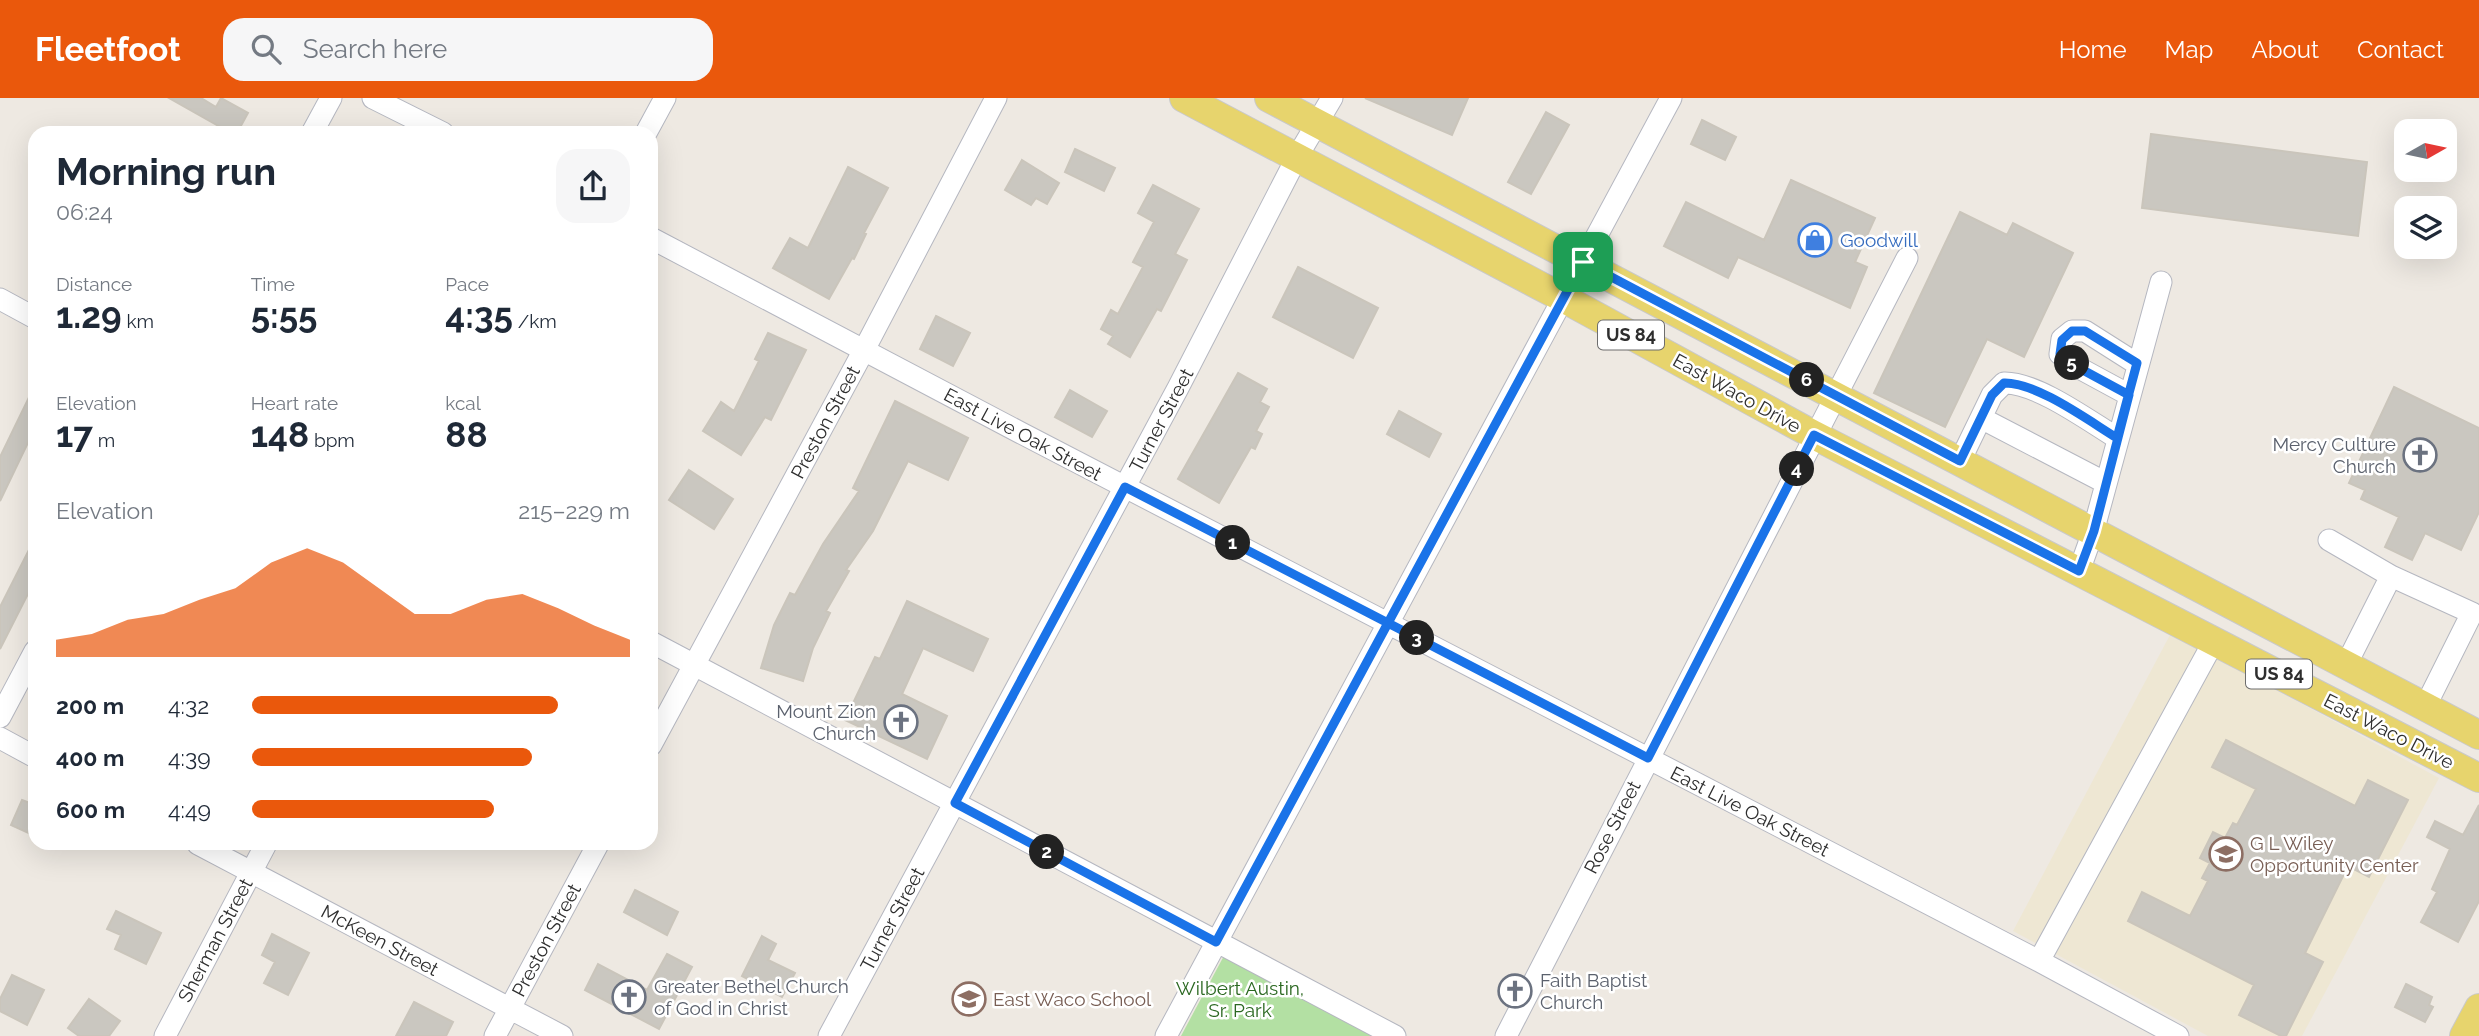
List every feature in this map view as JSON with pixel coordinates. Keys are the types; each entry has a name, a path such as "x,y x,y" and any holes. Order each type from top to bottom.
{"main road":[{"name":"East Waco Drive","path":"1184,98 1563,298 1814,435 2479,778"},
{"name":"East Waco Drive","path":"1269,98 2479,735"},
{"path":"2464,1036 2479,1008"}],"street":[{"path":"316,126 331,98"},
{"path":"373,98 429,126"},
{"path":"650,126 664,98"},
{"name":"Preston Street","path":"658,732 996,98"},
{"name":"Turner Street","path":"829,1036 1125,487 1297,157 1332,98"},
{"path":"1166,1036 1671,98"},
{"name":"East Live Oak Street","path":"658,242 2039,961 2146,1029 2178,1036"},
{"name":"Rose Street","path":"1506,1036 1907,258"},
{"path":"2079,571 2094,531 2137,363 2161,282"},
{"path":"0,299 28,313"},
{"path":"2129,395 2081,369 2060,354 2062,340 2072,331 2085,331 2137,363"},
{"path":"1960,461 1992,395 2004,383 2033,388 2117,438"},
{"path":"1981,418 2106,483"},
{"path":"2329,540 2391,576 2475,611 2425,707"},
{"path":"2346,666 2391,576"},
{"path":"2039,961 2214,641"},
{"path":"658,646 1395,1036"},
{"path":"0,717 28,664"},
{"path":"0,738 28,753"},
{"name":"McKeen Street","path":"209,850 562,1036"},
{"name":"Sherman Street","path":"165,1036 263,850"},
{"name":"Preston Street","path":"495,1036 595,850"}],"shaded area":[{"name":"G L Wiley Opportunity Center","path":"2171,633 2439,778 2302,1036 2208,1036 2013,931"}],"green space":[{"name":"Wilbert Austin, Sr. Park","path":"1226,952 1383,1036 1181,1036"}],"building":[{"path":"169,98 201,98 216,107 221,98 248,113 241,126 219,126"},
{"path":"1365,98 1468,98 1452,135"},
{"path":"1546,112 1569,125 1531,194 1508,182"},
{"path":"1702,120 1736,137 1725,160 1691,144"},
{"path":"2151,134 2367,162 2358,236 2142,208"},
{"path":"1075,149 1115,168 1104,191 1065,172"},
{"path":"1022,160 1059,183 1047,204 1036,198 1031,205 1005,190"},
{"path":"848,167 888,188 864,233 866,234 854,259 852,258 829,299 773,268 790,238 808,248"},
{"name":"Goodwill","path":"1791,180 1875,218 1855,262 1867,267 1850,308 1738,257 1728,278 1664,246 1686,202 1764,240"},
{"path":"1153,185 1199,209 1175,254 1187,260 1161,311 1157,309 1130,357 1108,344 1113,336 1101,329 1111,310 1118,314 1143,267 1133,262 1154,222 1138,213"},
{"path":"1960,212 2007,235 2013,223 2073,253 2024,357 1987,339 1945,427 1874,393"},
{"path":"1298,267 1378,308 1353,358 1273,317"},
{"path":"936,316 970,333 953,366 920,349"},
{"path":"768,333 806,350 771,420 765,417 741,455 703,431 721,402 734,411 759,361 755,359"},
{"path":"1238,373 1267,389 1260,402 1269,407 1256,431 1262,434 1255,449 1251,447 1219,503 1178,479"},
{"name":"Mercy Culture Church","path":"2394,387 2479,428 2479,512 2461,550 2425,533 2412,560 2385,547 2399,517 2361,499 2365,490 2349,483"},
{"path":"1070,390 1107,411 1092,437 1055,417"},
{"path":"28,399 28,443 0,501 0,457"},
{"path":"895,401 968,438 948,480 908,461 873,531 846,570 849,571 826,611 830,613 813,648 803,681 761,668 774,625 790,593 795,595 823,544 859,491 853,488"},
{"path":"1399,411 1441,434 1429,457 1387,434"},
{"path":"689,470 733,499 714,529 669,500"},
{"path":"28,552 28,594 0,649 0,607"},
{"path":"907,601 988,639 973,671 923,648 902,694 947,716 927,759 845,720 875,657 880,659"},
{"path":"2226,740 2355,806 2368,780 2408,800 2369,877 2348,866 2305,953 2323,962 2286,1036 2239,1015 2254,985 2128,921 2142,892 2190,916 2208,881 2202,878 2210,863 2200,858 2213,832 2225,838 2233,823 2237,825 2256,789 2212,767"},
{"path":"22,800 28,802 28,833 11,825"},
{"path":"2479,805 2479,901 2458,942 2421,922 2437,892 2432,889 2450,849 2427,837 2435,821 2463,835"},
{"path":"635,890 678,912 667,935 624,912"},
{"path":"116,911 161,933 146,964 115,949 121,935 107,929"},
{"path":"272,934 309,953 288,995 264,983 275,962 262,955"},
{"path":"762,936 776,944 768,960 795,973 782,997 742,976"},
{"name":"Greater Bethel Church of God in Christ","path":"667,954 692,967 659,1029 585,990 598,964 647,990"},
{"path":"12,975 44,990 27,1025 0,1011 0,999"},
{"path":"2406,984 2432,997 2429,1005 2433,1007 2425,1022 2395,1007"},
{"path":"89,999 120,1021 109,1036 79,1036 68,1028"},
{"path":"414,1002 453,1022 446,1036 396,1036"}],"place":[{"name":"Goodwill","path":"1815,240"},
{"name":"Mercy Culture Church","path":"2420,455"},
{"name":"Mount Zion Church","path":"901,722"},
{"name":"G L Wiley Opportunity Center","path":"2226,854"},
{"name":"Faith Baptist Church","path":"1515,991"},
{"name":"Greater Bethel Church of God in Christ","path":"629,997"},
{"name":"East Waco School","path":"969,999"}],"route":[{"path":"1583,262 1388,623 1125,487 955,803 1216,942 1388,623 1648,758 1814,435 2079,571 2094,531 2129,395 2081,369 2060,354 2062,340 2072,331 2085,331 2137,363 2129,395 2117,438 2033,388 2004,383 1992,395 1960,461 1583,262"}]}
